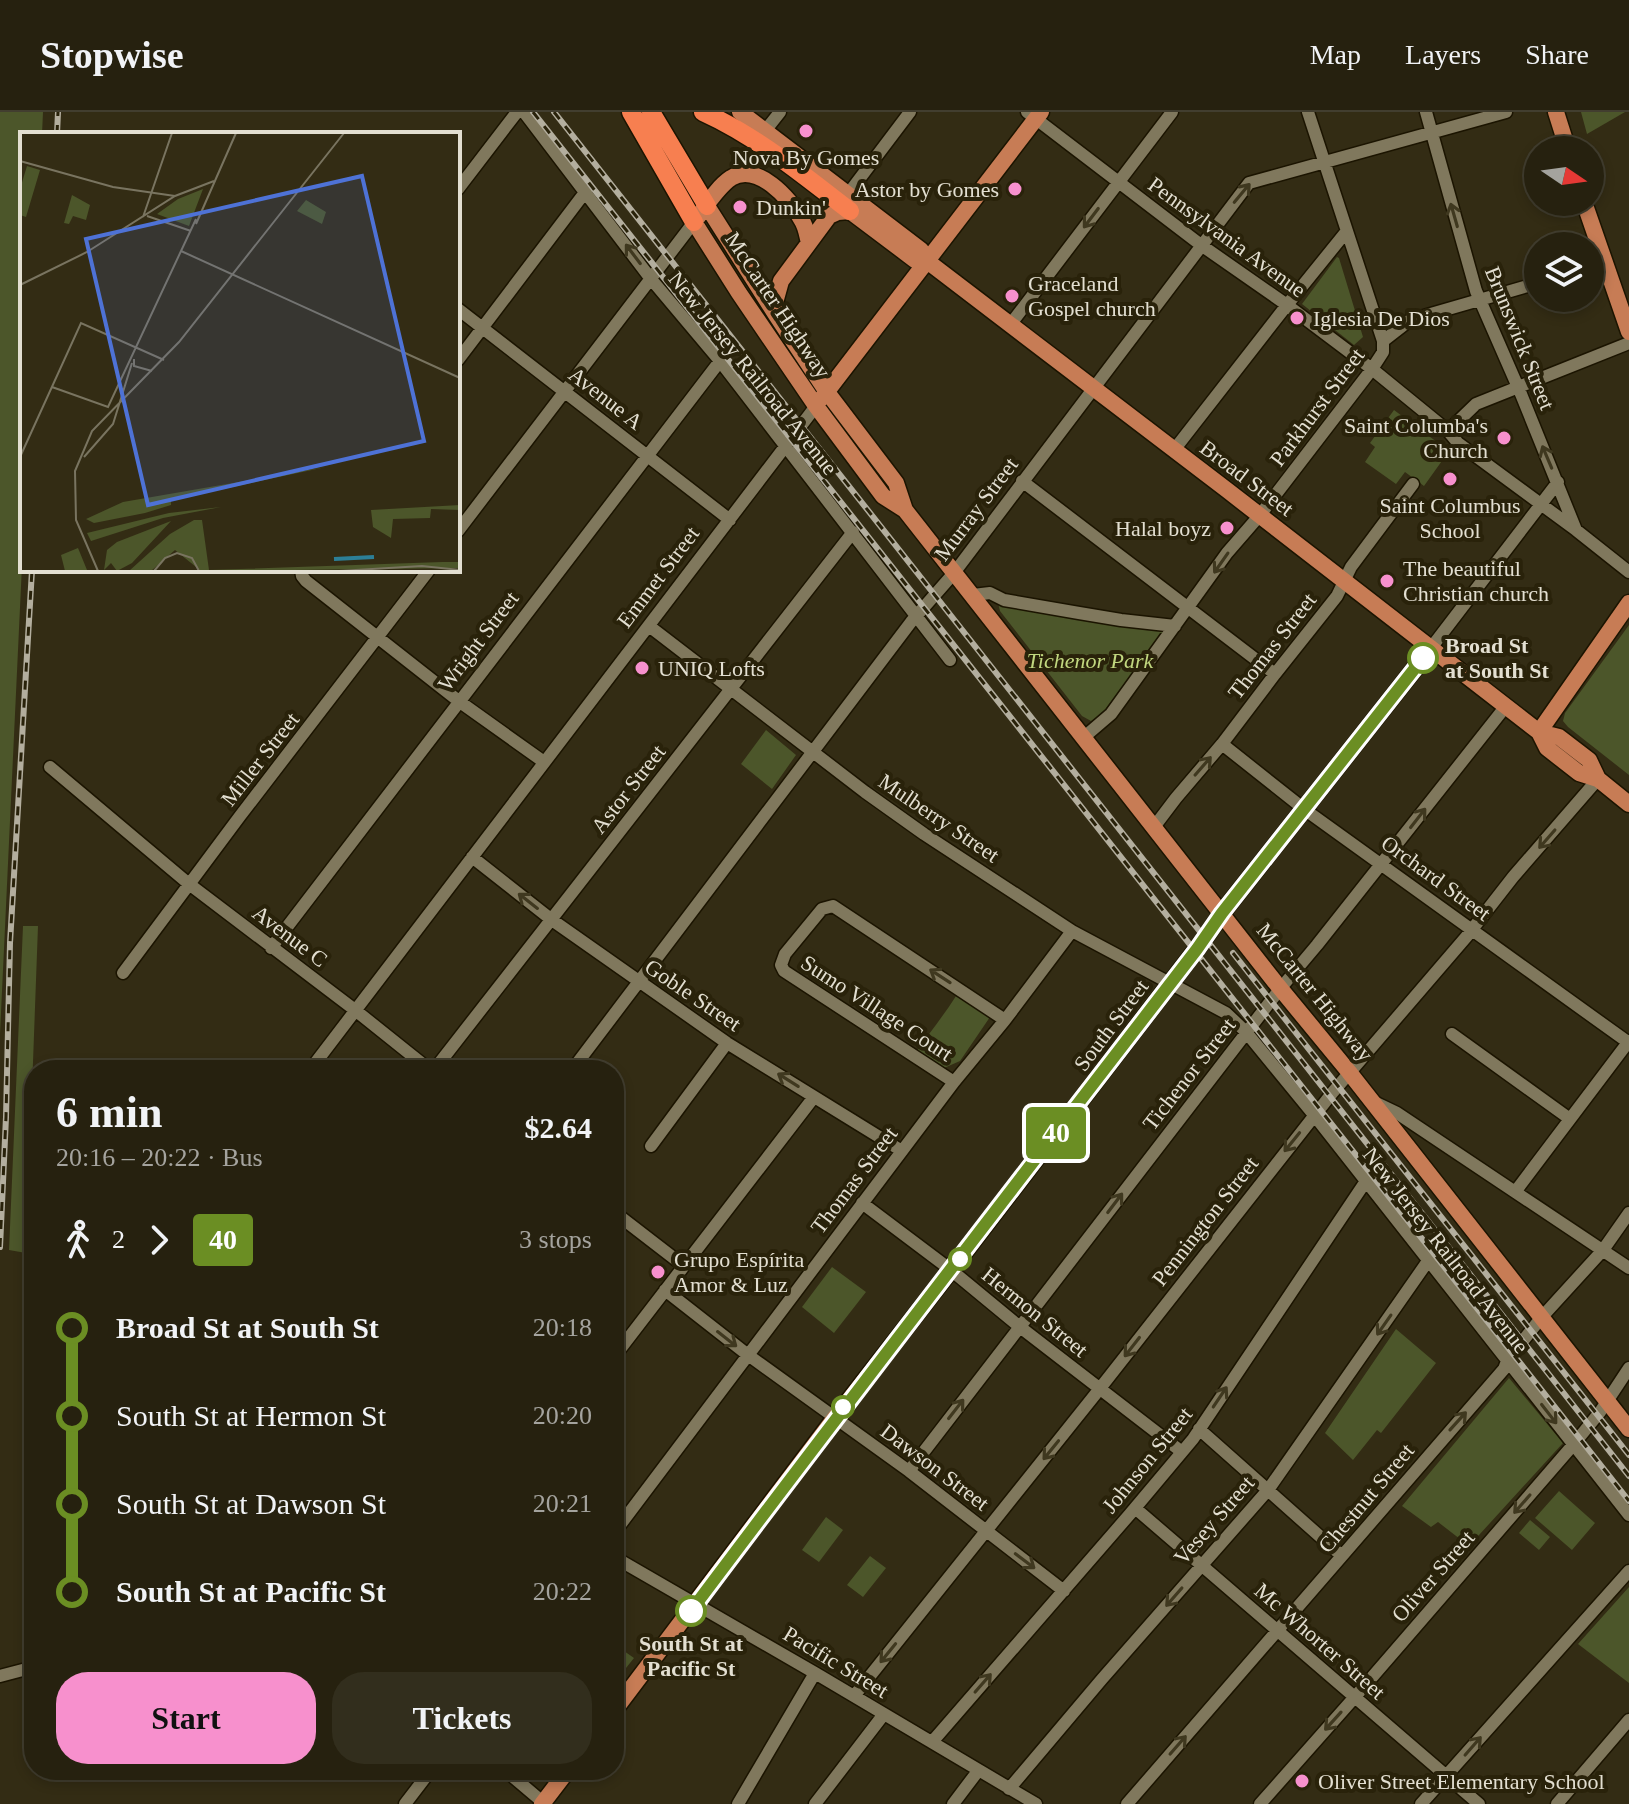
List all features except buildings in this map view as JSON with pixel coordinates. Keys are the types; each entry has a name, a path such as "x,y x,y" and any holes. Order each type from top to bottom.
{"highway":[{"name":"McCarter Highway","path":"631,112 694,222"},
{"name":"McCarter Highway","path":"651,112 707,206"},
{"path":"703,112 742,132 849,202"}],"main road":[{"name":"Broad Street","path":"740,112 915,260 927,261 1506,706 1539,732 1547,748 1579,773 1598,779 1629,804"},
{"path":"1556,112 1564,136"},
{"name":"Emmet Street","path":"816,406 1035,114"},
{"path":"694,222 721,187 733,177 756,174 795,209 809,243"},
{"path":"776,315 781,281 829,216 849,202"},
{"name":"McCarter Highway","path":"707,206 827,392 896,483 905,510 1629,1429"},
{"name":"McCarter Highway","path":"694,222 816,406 883,496 905,510"},
{"path":"1604,278 1629,332"},
{"path":"1539,732 1629,603"},
{"name":"South Street","path":"624,1698 1222,913 1431,648"},
{"path":"544,1804 561,1780"}],"street":[{"path":"460,186 517,112"},
{"name":"New Jersey Railroad Avenue","path":"524,112 950,660"},
{"path":"765,131 780,112"},
{"path":"849,202 910,112"},
{"path":"1010,325 1172,112"},
{"path":"1308,112 1383,341"},
{"name":"Brunswick Street","path":"1426,112 1476,291 1576,530"},
{"name":"Murray Street","path":"580,1060 1249,183 1506,112"},
{"name":"Pennsylvania Avenue","path":"1035,114 1201,245 1372,369 1448,431 1458,443 1629,572"},
{"path":"460,357 586,191"},
{"path":"460,528 694,222"},
{"path":"1174,450 1346,232"},
{"name":"Parkhurst Street","path":"1083,738 1111,714 1227,553 1372,369 1383,352 1383,341 1410,320 1524,287"},
{"name":"Avenue A","path":"460,311 730,520"},
{"path":"1448,431 1476,404 1629,343"},
{"name":"Wright Street","path":"271,948 720,361"},
{"name":"Emmet Street","path":"318,1060 816,406"},
{"path":"1022,481 1275,674"},
{"name":"South Street","path":"1431,648 1558,482"},
{"name":"Thomas Street","path":"1154,827 1337,596 1351,567 1413,484"},
{"name":"Astor Street","path":"440,1060 853,532"},
{"path":"301,572 306,581 378,638 544,762"},
{"name":"Miller Street","path":"123,973 428,572"},
{"path":"973,595 990,593 1004,600 1175,626"},
{"name":"Mulberry Street","path":"649,626 905,820 1072,931 1226,1013"},
{"name":"Tichenor Street","path":"909,1471 1246,1032 1506,706"},
{"name":"Orchard Street","path":"1222,744 1304,809 1629,1042"},
{"name":"Avenue C","path":"50,767 189,884 419,1060"},
{"name":"Pennington Street","path":"854,1696 1314,1115 1598,779"},
{"name":"Goble Street","path":"472,857 639,983 727,1043 902,1151"},
{"name":"Sumo Village Court","path":"954,1082 784,971 781,965 785,954 822,909 833,906 1005,1020"},
{"name":"Thomas Street","path":"624,1520 954,1082 1072,931"},
{"name":"New Jersey Railroad Avenue","path":"1226,1013 1246,1032 1314,1115 1629,1515"},
{"path":"1452,1034 1570,1119"},
{"path":"1515,1192 1629,1042"},
{"path":"651,1146 727,1043"},
{"path":"624,1344 814,1097"},
{"path":"1371,1100 1397,1113 1629,1268"},
{"name":"Johnson Street","path":"932,1742 1182,1452 1366,1181"},
{"name":"Hermon Street","path":"862,1203 1182,1452"},
{"name":"Chestnut Street","path":"1127,1804 1504,1369 1541,1318 1603,1250 1629,1213"},
{"path":"624,1220 684,1266"},
{"name":"Vesey Street","path":"1009,1789 1268,1490 1428,1261"},
{"name":"Dawson Street","path":"665,1290 748,1355 909,1471 1064,1591"},
{"name":"Oliver Street","path":"1260,1804 1573,1445 1629,1368"},
{"path":"1199,1429 1342,1556"},
{"name":"Mc Whorter Street","path":"1135,1508 1479,1804"},
{"name":"Pacific Street","path":"624,1563 1036,1804"},
{"path":"1421,1804 1629,1571"},
{"path":"0,1676 24,1670"},
{"path":"738,1804 815,1673"},
{"path":"815,1804 884,1714"},
{"path":"1557,1804 1629,1720"},
{"path":"953,1804 978,1771"},
{"path":"405,1804 423,1780"},
{"path":"516,1780 544,1804"}],"green space":[{"path":"0,112 43,112 42,132 20,132 22,572 0,1034"},
{"path":"1581,112 1625,112 1587,134"},
{"path":"1337,257 1363,337 1354,345 1302,304"},
{"path":"1394,410 1449,451 1424,486 1405,472 1396,484 1365,462 1375,447 1370,443"},
{"name":"Tichenor Park","path":"998,603 1114,625 1162,629 1163,633 1101,715 1091,721 1082,716 1000,611"},
{"path":"1629,625 1629,775 1563,721 1565,713"},
{"path":"766,730 796,755 772,789 741,764"},
{"path":"23,926 38,926 33,1060 24,1060 24,1253 9,1250"},
{"path":"956,996 990,1017 960,1061 944,1068 917,1051"},
{"path":"832,1267 866,1292 834,1333 802,1307"},
{"path":"1396,1329 1436,1363 1381,1433 1377,1430 1353,1460 1325,1433"},
{"path":"1509,1378 1563,1443 1469,1546 1438,1522 1431,1527 1402,1506"},
{"path":"1559,1491 1595,1523 1572,1550 1535,1518"},
{"path":"826,1517 843,1530 819,1562 802,1550"},
{"path":"1530,1520 1550,1537 1539,1550 1519,1533"},
{"path":"870,1556 886,1568 863,1597 847,1585"},
{"path":"1629,1587 1629,1683 1578,1644"},
{"path":"624,1651 634,1658 624,1670"}],"railway":[{"path":"57,132 58,112"},
{"path":"533,112 1629,1501"},
{"path":"554,112 1629,1476"},
{"path":"0,1247 10,943 32,572"},
{"path":"1233,953 1629,1455"}],"bus line":[{"name":"40","path":"691,1611 831,1423 1222,913 1423,658"}],"place":[{"name":"Nova By Gomes","path":"806,131"},
{"name":"Astor by Gomes","path":"1015,189"},
{"name":"Dunkin'","path":"740,207"},
{"name":"Graceland Gospel church","path":"1012,296"},
{"name":"Iglesia De Dios","path":"1297,318"},
{"name":"Saint Columba's Church","path":"1504,438"},
{"name":"Saint Columbus School","path":"1450,479"},
{"name":"Halal boyz","path":"1227,528"},
{"name":"The beautiful Christian church","path":"1387,581"},
{"name":"Broad St at South St","path":"1423,658"},
{"name":"UNIQ Lofts","path":"642,668"},
{"name":"Grupo Espírita Amor & Luz","path":"658,1272"},
{"name":"South St at Pacific St","path":"691,1611"},
{"name":"Oliver Street Elementary School","path":"1302,1781"}]}
